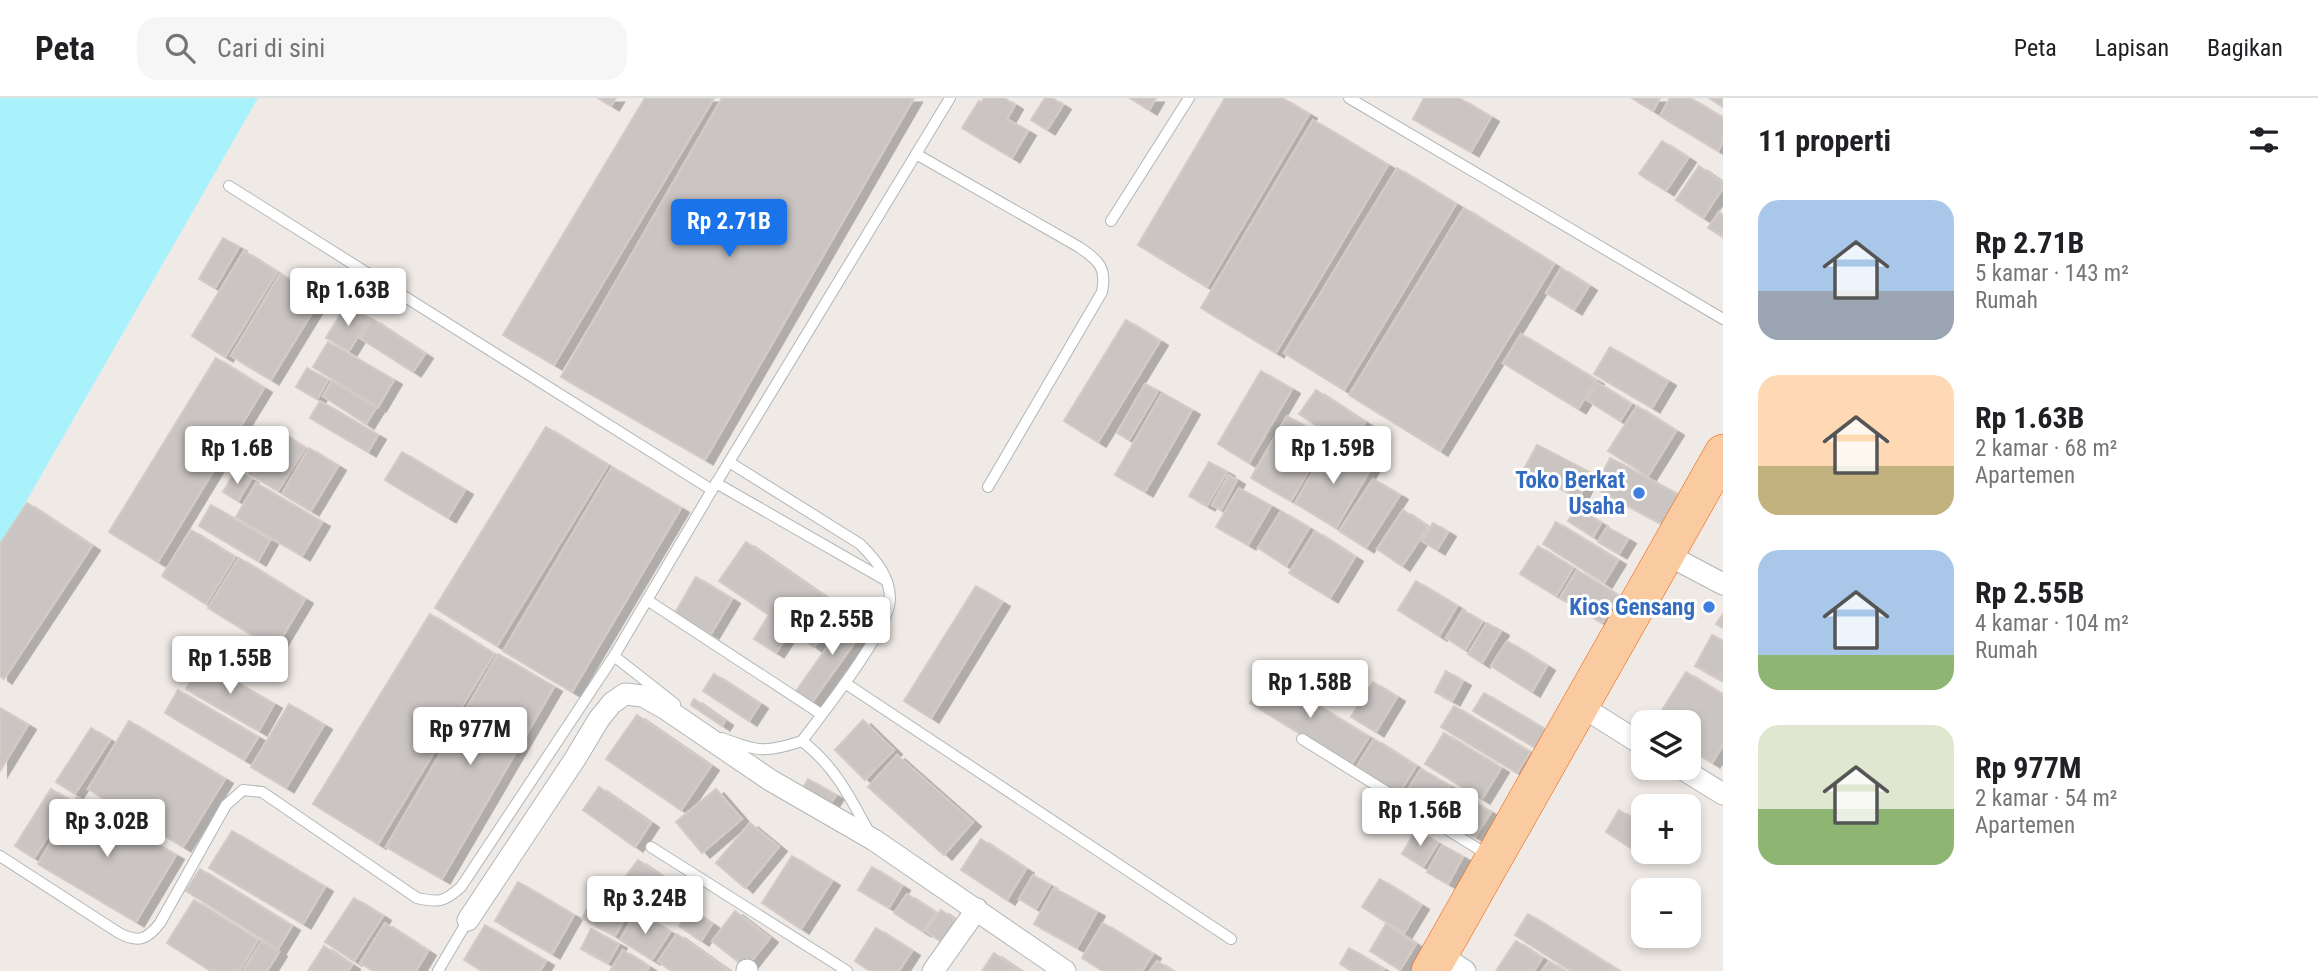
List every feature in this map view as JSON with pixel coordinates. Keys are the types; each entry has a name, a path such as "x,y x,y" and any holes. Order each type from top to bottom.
{"highway":[{"path":"1445,966 1493,859 1723,453"}],"street":[{"path":"1666,554 1723,584"},
{"path":"468,920 599,719 612,703 625,694 643,696 666,709 770,779 874,840 1065,971"},
{"path":"1581,706 1631,737"},
{"path":"1700,780 1723,794"},
{"path":"933,971 976,909"}],"lane":[{"path":"0,856 119,933 141,940 151,935 160,923 226,805 243,790 252,790 262,792 417,898 433,902 447,900 461,887 614,656 950,98"},
{"path":"1111,221 1189,98"},
{"path":"1349,98 1723,319"},
{"path":"916,154 1079,247 1101,266 1105,277 1102,292 988,487"},
{"path":"229,186 714,486 887,581"},
{"path":"614,656 698,723 723,738 751,749 774,751 802,741 845,683 885,620 890,600 887,581 874,558 860,544 729,462"},
{"path":"647,600 821,714"},
{"path":"845,683 1231,939"},
{"path":"1302,738 1493,859"},
{"path":"802,741 819,754 836,773 874,840"},
{"path":"651,847 847,971"},
{"path":"438,971 468,920"}],"water":[{"path":"0,98 258,98 0,547"}],"building":[{"path":"598,98 616,98 611,106"},
{"path":"645,98 714,98 554,365 503,335"},
{"path":"722,98 914,98 705,460 561,377"},
{"path":"984,98 1004,98 1015,105 1007,119 1028,131 1012,158 962,128 979,101 981,103"},
{"path":"1045,98 1052,98 1063,105 1047,130 1031,120"},
{"path":"1130,98 1156,98 1149,110"},
{"path":"1225,98 1282,98 1309,114 1207,287 1138,245"},
{"path":"1424,98 1459,98 1491,117 1471,152 1413,119"},
{"path":"1632,98 1660,98 1653,111"},
{"path":"1670,98 1690,98 1723,118 1723,141 1718,151 1660,116"},
{"path":"1709,98 1723,98 1723,107"},
{"path":"1313,120 1388,165 1276,353 1201,308"},
{"path":"1662,141 1688,158 1666,191 1639,174"},
{"path":"1699,166 1723,183 1723,188 1703,218 1676,200"},
{"path":"1397,168 1456,204 1344,390 1284,353"},
{"path":"1464,208 1554,264 1440,451 1349,395"},
{"path":"1719,212 1723,215 1723,237 1708,228"},
{"path":"223,238 239,247 215,288 199,279"},
{"path":"244,251 277,272 225,357 192,336"},
{"path":"1561,268 1589,286 1574,310 1546,293"},
{"path":"280,274 321,298 271,380 231,356"},
{"path":"346,305 369,318 349,351 326,338"},
{"path":"372,319 425,354 413,372 360,338"},
{"path":"1126,320 1160,341 1098,442 1064,421"},
{"path":"1521,334 1596,380 1578,409 1503,363"},
{"path":"328,342 394,380 378,407 313,367"},
{"path":"1610,347 1668,381 1652,408 1594,374"},
{"path":"216,358 264,388 158,562 109,532"},
{"path":"307,368 328,380 317,399 296,387"},
{"path":"1261,371 1292,389 1249,463 1218,444"},
{"path":"332,381 376,408 366,424 323,396"},
{"path":"1598,383 1631,404 1620,421 1587,400"},
{"path":"1145,384 1158,391 1129,440 1117,433"},
{"path":"1316,390 1365,422 1349,447 1299,414"},
{"path":"1162,393 1192,410 1145,492 1115,475"},
{"path":"320,401 378,435 368,452 310,418"},
{"path":"1637,406 1676,431 1648,476 1608,451"},
{"path":"1287,416 1327,439 1291,501 1251,478"},
{"path":"546,427 608,465 497,646 435,608"},
{"path":"277,430 305,448 278,491 249,474"},
{"path":"1330,443 1371,468 1336,528 1295,503"},
{"path":"1537,445 1591,473 1579,498 1524,469"},
{"path":"309,448 338,466 311,511 282,494"},
{"path":"402,452 465,490 448,518 385,480"},
{"name":"Toko Berkat Usaha","path":"1610,458 1683,497 1665,526 1595,488"},
{"path":"1209,462 1227,472 1207,506 1189,496"},
{"path":"612,467 681,508 572,692 503,651"},
{"path":"236,470 251,479 238,501 223,492"},
{"path":"1229,475 1237,480 1221,510 1212,505"},
{"path":"1373,479 1400,495 1366,548 1339,531"},
{"path":"256,483 322,522 302,556 236,517"},
{"path":"1239,488 1271,506 1248,545 1216,527"},
{"path":"27,503 92,546 4,679 0,676 0,544"},
{"path":"211,505 270,540 258,561 199,526"},
{"path":"1577,508 1601,523 1593,537 1568,521"},
{"path":"1403,510 1428,527 1402,566 1377,549"},
{"path":"1281,511 1309,528 1286,566 1258,548"},
{"path":"1556,522 1618,560 1604,583 1543,544"},
{"path":"1433,523 1448,532 1437,550 1422,541"},
{"path":"1607,527 1628,539 1619,554 1598,542"},
{"path":"191,530 235,557 206,604 162,576"},
{"path":"1315,531 1355,557 1330,598 1289,573"},
{"path":"746,542 841,608 814,647 791,630 776,653 754,639 769,615 719,581"},
{"path":"1538,546 1573,568 1556,596 1520,574"},
{"path":"239,558 305,599 275,649 208,608"},
{"path":"1577,570 1619,596 1602,623 1560,598"},
{"path":"696,577 732,599 711,634 675,613"},
{"path":"1416,581 1457,606 1439,636 1398,610"},
{"path":"976,586 1002,602 931,718 904,701"},
{"path":"854,609 870,621 810,705 794,694"},
{"path":"1463,610 1482,622 1465,650 1446,638"},
{"path":"430,614 494,654 378,844 313,804"},
{"path":"1723,614 1723,628 1716,624"},
{"path":"1487,623 1501,631 1482,663 1468,654"},
{"path":"1712,635 1723,641 1723,681 1695,666"},
{"path":"1507,641 1547,666 1532,692 1491,666"},
{"path":"498,654 554,687 442,879 386,847"},
{"path":"201,662 274,704 259,731 186,689"},
{"path":"1446,671 1463,681 1452,701 1435,692"},
{"path":"1686,672 1723,695 1723,745 1712,763 1701,756 1701,710 1662,710"},
{"path":"714,674 760,704 749,721 703,691"},
{"path":"1268,675 1369,737 1351,765 1250,703"},
{"path":"1373,682 1397,697 1376,732 1351,717"},
{"path":"178,690 258,737 244,760 165,713"},
{"path":"1484,693 1546,730 1536,748 1473,711"},
{"path":"694,699 725,721 722,726 691,705"},
{"path":"289,704 324,725 286,788 251,767"},
{"path":"1454,706 1530,752 1517,773 1441,727"},
{"path":"0,708 28,725 0,771"},
{"path":"637,715 711,766 681,810 606,759"},
{"path":"863,720 894,750 865,780 835,750"},
{"path":"129,721 225,779 183,847 88,789"},
{"path":"91,728 110,740 75,794 56,782"},
{"path":"1444,733 1501,768 1482,799 1425,764"},
{"path":"1374,739 1416,766 1398,795 1356,768"},
{"path":"897,755 973,822 944,855 868,787"},
{"path":"1421,769 1450,786 1434,812 1405,794"},
{"path":"808,779 836,795 830,804 803,788"},
{"path":"599,787 651,823 635,847 583,810"},
{"path":"51,789 70,801 34,858 15,846"},
{"path":"716,789 742,819 702,853 676,822"},
{"path":"1454,790 1491,812 1475,837 1439,816"},
{"path":"77,797 176,855 136,922 38,864"},
{"path":"1619,810 1631,818 1631,848 1606,832"},
{"path":"750,823 779,847 745,888 716,863"},
{"path":"1416,830 1438,843 1423,867 1402,854"},
{"path":"232,831 325,887 303,924 209,868"},
{"path":"981,839 1026,869 1007,900 961,870"},
{"path":"1442,845 1463,857 1448,884 1427,872"},
{"path":"792,856 832,881 801,929 762,903"},
{"path":"638,860 677,887 657,916 617,888"},
{"path":"872,867 902,886 889,908 858,890"},
{"path":"200,869 292,926 278,949 186,891"},
{"path":"1033,875 1050,885 1036,909 1019,899"},
{"path":"1380,879 1421,905 1404,933 1362,907"},
{"path":"518,882 574,915 552,954 495,921"},
{"path":"602,884 634,902 615,936 582,918"},
{"path":"1054,888 1097,912 1077,948 1034,924"},
{"path":"907,894 936,913 923,932 894,913"},
{"path":"354,898 383,916 354,961 325,942"},
{"path":"194,900 258,940 239,971 211,971 167,943"},
{"path":"691,910 712,924 701,941 679,926"},
{"path":"941,910 962,925 947,946 926,931"},
{"path":"637,911 670,932 652,960 620,940"},
{"path":"735,911 770,938 746,968 712,941"},
{"path":"1528,914 1619,971 1571,971 1515,935"},
{"path":"385,923 428,951 416,971 373,971 360,963"},
{"path":"1103,923 1153,954 1142,971 1103,971 1082,958"},
{"path":"1386,924 1416,944 1400,970 1370,951"},
{"path":"485,925 546,961 540,971 482,971 464,960"},
{"path":"876,928 912,951 899,971 870,971 855,961"},
{"path":"591,929 619,944 608,963 581,949"},
{"path":"677,934 729,971 671,971 658,961"},
{"path":"262,941 279,952 267,971 243,971"},
{"path":"1516,941 1542,958 1534,971 1496,971"},
{"path":"324,946 352,965 348,971 308,971"},
{"path":"1349,948 1384,969 1352,971 1340,964"},
{"path":"623,950 649,967 647,971 610,971"},
{"path":"994,953 1020,971 982,971"},
{"path":"1157,961 1172,971 1150,971"},
{"path":"1549,961 1564,971 1542,971"}],"place":[{"name":"Toko Berkat Usaha","path":"1639,493"},
{"name":"Kios Gensang","path":"1709,607"}]}
